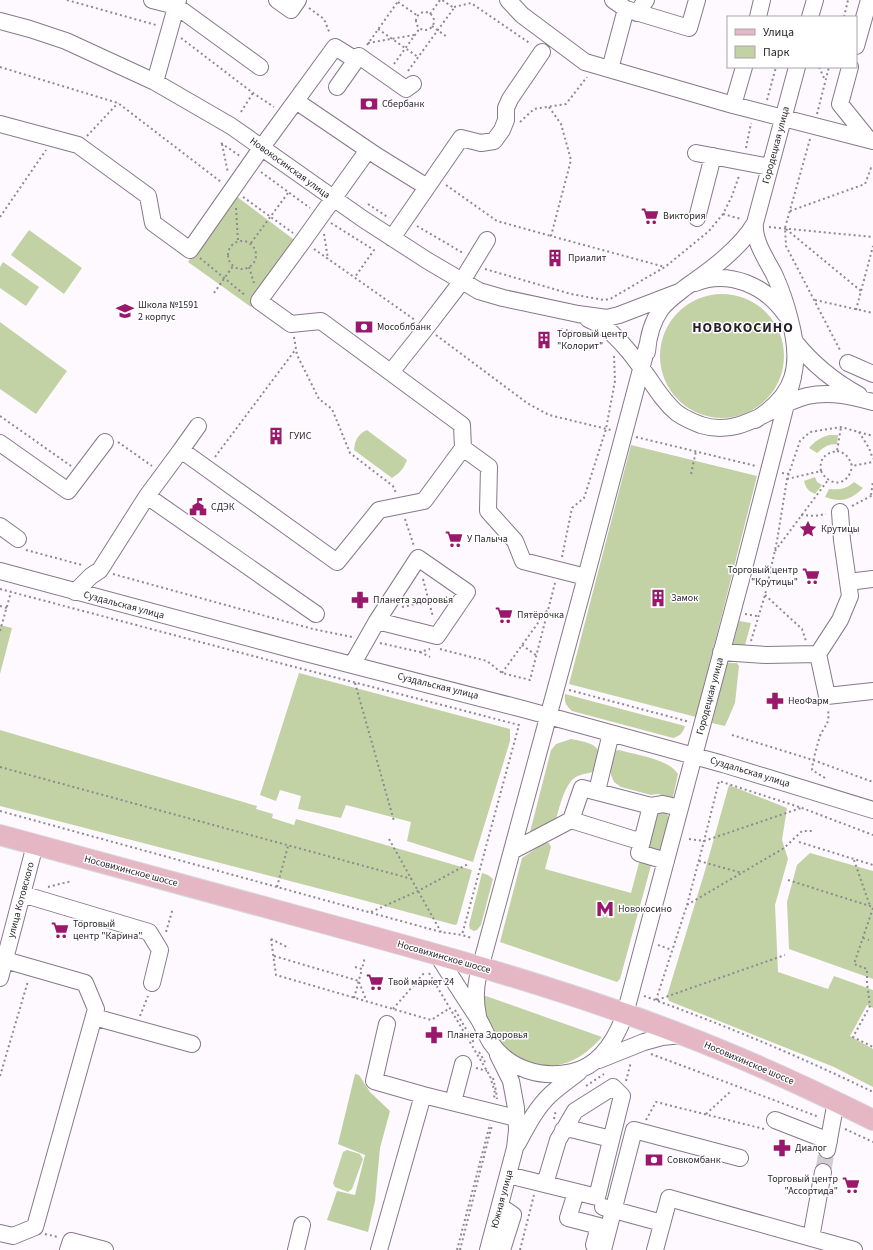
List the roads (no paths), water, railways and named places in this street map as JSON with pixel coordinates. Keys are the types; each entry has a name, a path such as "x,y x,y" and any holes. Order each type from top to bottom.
{"main road":[{"name":"Носовихинское шоссе","path":"0,835 437,954 625,1014 684,1035 836,1101 873,1120"}],"street":[{"path":"152,0 177,3 260,67"},
{"path":"277,0 291,10 303,4"},
{"path":"508,0 522,15 585,62 734,105 871,141"},
{"path":"604,67 631,5 689,28 697,0"},
{"path":"758,16 762,0"},
{"path":"810,16 815,0"},
{"path":"857,42 868,0"},
{"path":"155,82 177,3"},
{"name":"Новокосинская улица","path":"0,21 66,41 155,82 231,126 334,199 400,227 462,281 479,291 503,298 578,314"},
{"path":"0,124 78,145 148,196 153,223 190,250 262,147 335,47 361,53 399,81"},
{"path":"400,227 461,138 481,143 494,141 502,130 506,120 506,108 510,99 542,52"},
{"path":"337,87 361,53"},
{"path":"734,105 744,68"},
{"name":"Городецкая улица","path":"755,223 797,68"},
{"path":"850,68 840,104 871,141"},
{"path":"296,101 368,150 430,182"},
{"path":"181,450 337,562 379,510 424,500 463,448 462,425 321,321 291,324 259,301 304,241 324,223 334,199 368,150"},
{"path":"696,153 770,167"},
{"path":"697,218 713,156"},
{"path":"658,392 648,366 647,354 650,331 658,314 669,300 741,242 755,223"},
{"path":"755,223 755,234 780,288 797,352 796,366 793,377 782,399 766,414 755,420"},
{"path":"391,372 462,281 487,240"},
{"path":"578,314 607,318 620,315 682,290 697,282 719,278 745,282 770,296 780,306 793,334 807,357 832,378 853,392 873,402"},
{"path":"578,314 604,327 616,337 666,403 677,413 690,421 704,426 719,428 743,425 796,400 820,394 845,395 873,402"},
{"path":"478,1019 475,1004 475,989 480,967 586,577 640,367 648,343"},
{"path":"848,363 873,374"},
{"name":"Городецкая улица","path":"588,1065 603,1053 615,1038 625,1014 793,377"},
{"path":"75,592 91,576 100,570 147,496 198,426"},
{"path":"0,443 68,492 105,442"},
{"path":"463,448 489,467 488,511 515,541 523,561 586,577"},
{"path":"147,496 316,614"},
{"path":"814,654 840,620 850,596 842,540 840,512"},
{"path":"0,526 20,544"},
{"path":"352,665 380,616 418,558 467,592 437,636 380,616"},
{"name":"Суздальская улица","path":"0,571 611,733 694,756 873,810"},
{"path":"848,582 873,579"},
{"path":"721,652 747,654 814,654"},
{"path":"814,654 827,696 873,691"},
{"path":"597,791 611,733"},
{"path":"512,851 571,820 582,788 651,806 663,804 680,808"},
{"path":"651,806 639,853 666,861"},
{"path":"571,820 642,842"},
{"name":"улица Котовского","path":"0,978 35,845"},
{"path":"22,894 149,932 160,950 152,983"},
{"path":"437,954 478,1019 491,1043 508,1061 520,1068 536,1073 552,1075 563,1074 644,1042 662,1037 684,1035"},
{"path":"5,960 85,983 96,1009 35,1227 7,1240"},
{"path":"94,1017 192,1044"},
{"path":"387,1024 374,1081 516,1118"},
{"name":"Южная улица","path":"491,1043 511,1081 517,1130 516,1148"},
{"path":"453,1102 463,1064"},
{"name":"Южная улица","path":"488,1250 516,1148 528,1124 552,1093 588,1065"},
{"path":"507,1178 540,1187 597,1197 622,1096 613,1087 575,1111 558,1140 540,1187"},
{"path":"379,1250 423,1095"},
{"path":"770,1125 828,1145 836,1101"},
{"path":"564,1130 571,1129 611,1140"},
{"path":"603,1250 634,1130 740,1158"},
{"path":"811,1238 823,1172"},
{"path":"540,1187 574,1200 662,1223"},
{"path":"655,1250 668,1198 854,1250"},
{"path":"574,1200 568,1218 599,1226 593,1250"},
{"path":"500,1206 513,1215 502,1250"},
{"path":"296,1250 302,1225"},
{"path":"68,1250 71,1241 105,1250"}],"tunnel":[{"path":"823,1172 827,1150"}],"place":[{"name":"Сбербанк","path":"369,104"},
{"name":"Виктория","path":"650,216"},
{"name":"Приалит","path":"555,258"},
{"name":"Школа №1591 2 корпус","path":"125,311"},
{"name":"Мособлбанк","path":"364,327"},
{"name":"Торговый центр \"Колорит\"","path":"544,340"},
{"name":"ГУИС","path":"276,436"},
{"name":"СДЭК","path":"198,507"},
{"name":"Крутицы","path":"808,529"},
{"name":"У Палыча","path":"454,539"},
{"name":"Торговый центр \"Крутицы\"","path":"811,576"},
{"name":"Замок","path":"658,598"},
{"name":"Планета здоровья","path":"360,600"},
{"name":"Пятёрочка","path":"504,615"},
{"name":"НеоФарм","path":"775,701"},
{"name":"Новокосино","path":"605,909"},
{"name":"Торговый центр \"Карина\"","path":"60,930"},
{"name":"Твой маркет 24","path":"375,982"},
{"name":"Планета Здоровья","path":"434,1035"},
{"name":"Диалог","path":"782,1148"},
{"name":"Совкомбанк","path":"654,1160"},
{"name":"Торговый центр \"Ассортида\"","path":"851,1185"}],"district":[{"name":"НОВОКОСИНО","path":"743,328"}]}
